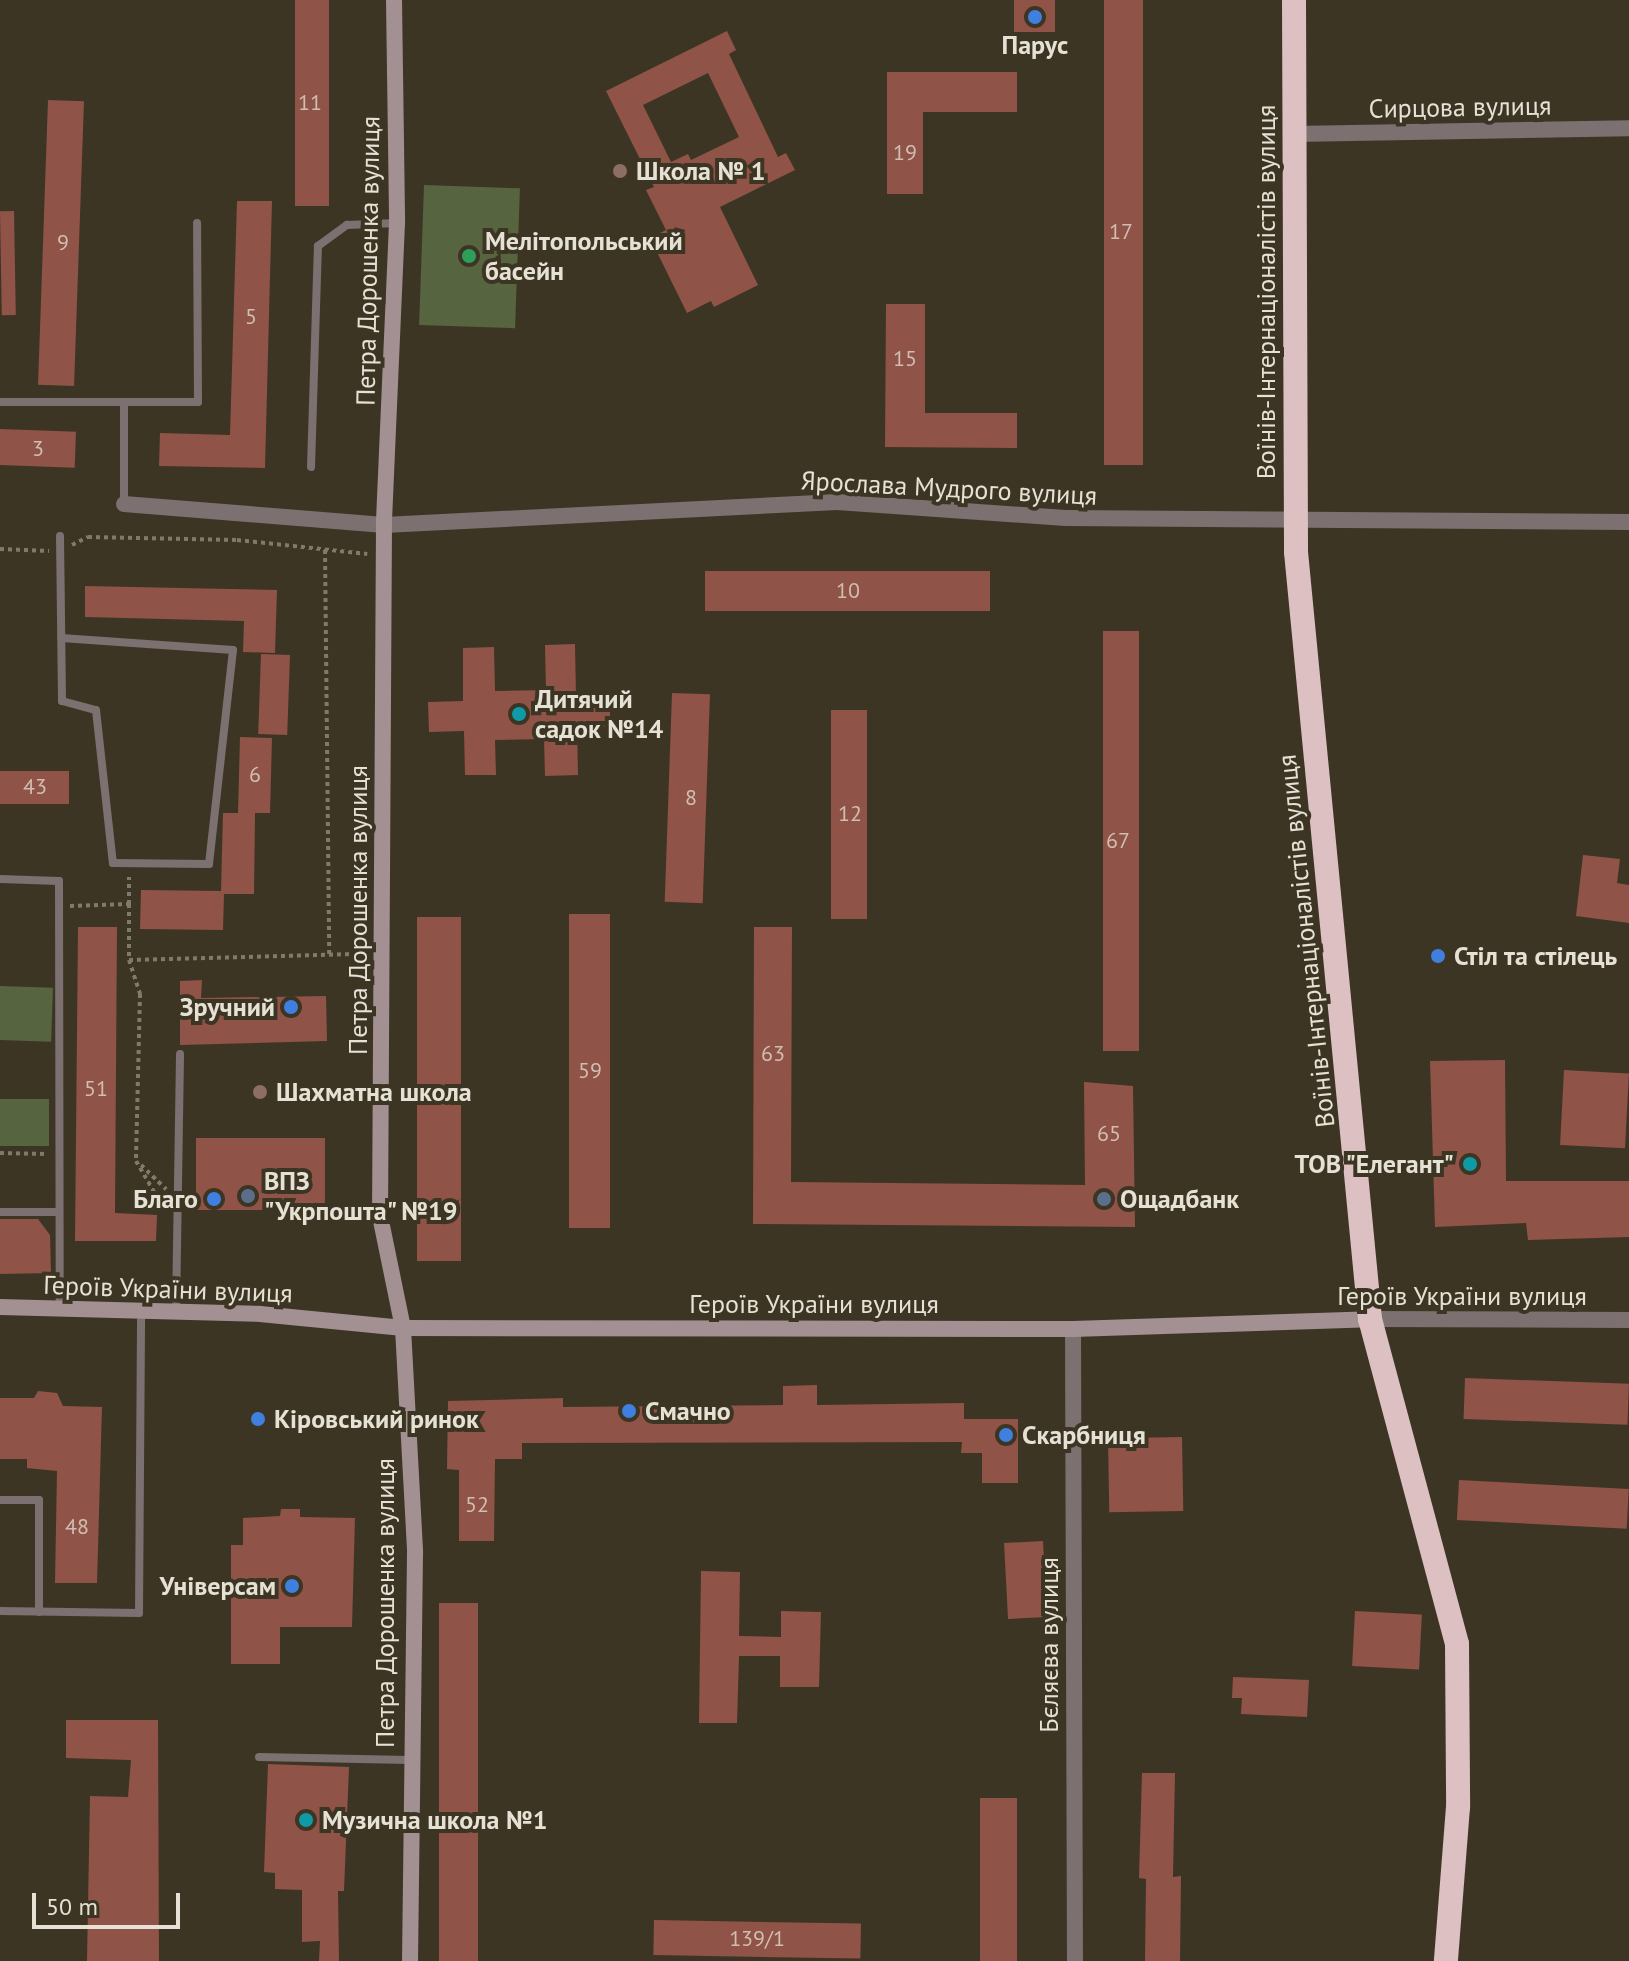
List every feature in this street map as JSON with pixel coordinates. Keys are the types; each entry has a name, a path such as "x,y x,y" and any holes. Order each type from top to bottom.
{"highway":[{"name":"Воїнів-Інтернаціоналістів вулиця","path":"1294,0 1294,522 1370,1319 1457,1644 1458,1807 1446,1961"}],"street":[{"name":"Петра Дорошенка вулиця","path":"394,0 397,223 384,525 380,1216 403,1328 415,1553 409,1760 410,1961"},
{"name":"Сирцова вулиця","path":"1293,134 1629,128"},
{"name":"Ярослава Мудрого вулиця","path":"124,504 384,525 837,502 1065,518 1294,522 1325,517 1629,522"},
{"name":"Героїв України вулиця","path":"0,1307 176,1312 403,1328 1073,1329 1370,1319 1629,1320"},
{"name":"Бєляєва вулиця","path":"1073,1329 1075,1961"}],"lane":[{"path":"0,402 198,402 197,223"},
{"path":"311,467 318,246 347,225 397,223"},
{"path":"124,402 124,504"},
{"path":"60,536 61,638 62,701 96,710 113,863 209,864 233,650 61,638"},
{"path":"0,879 59,881 57,1212 60,1310"},
{"path":"176,1312 180,1054"},
{"path":"0,1212 57,1212"},
{"path":"0,1611 139,1613 141,1311"},
{"path":"0,1500 39,1500 39,1612"},
{"path":"259,1757 409,1760"}],"path":[{"path":"88,537 237,540 367,554"},
{"path":"0,549 60,551"},
{"path":"325,550 329,955"},
{"path":"129,863 129,960 140,994 136,1161 163,1206 163,1221"},
{"path":"59,906 129,904"},
{"path":"129,960 364,954"},
{"path":"0,1153 58,1154"},
{"path":"330,1210 361,1207"}],"green space":[{"name":"Мелітопольський басейн","path":"424,185 520,188 515,328 419,325"},
{"path":"0,986 53,988 51,1042 0,1040"},
{"path":"0,1099 49,1099 49,1146 0,1146"}],"building":[{"path":"295,0 329,0 329,206 295,206"},
{"path":"1014,0 1055,0 1055,32 1014,32"},
{"path":"1104,0 1143,0 1143,465 1104,465"},
{"path":"727,31 736,50 729,54 778,157 786,153 795,170 720,207 758,285 714,307 711,301 687,313 650,238 666,230 646,190 654,187 606,91","holes":["708,73 739,137 691,160 688,154 671,162 643,105"]},
{"path":"887,72 1017,72 1017,112 923,112 923,194 887,194"},
{"path":"48,100 84,101 74,386 38,385"},
{"path":"237,201 272,201 265,468 159,466 160,433 230,435"},
{"path":"0,211 14,211 16,315 2,315"},
{"path":"886,304 925,304 925,413 1017,413 1017,448 885,447"},
{"path":"0,429 76,432 75,468 0,465"},
{"path":"705,571 990,571 990,611 705,611"},
{"path":"85,586 277,590 275,653 243,652 244,621 85,617"},
{"path":"1103,631 1139,631 1139,1051 1103,1051"},
{"name":"Дитячий садок №14","path":"575,644 576,697 610,696 610,727 577,727 578,775 545,776 544,739 495,740 496,775 465,775 464,731 429,732 428,702 463,701 463,648 494,647 495,691 546,690 545,645"},
{"path":"261,654 290,655 287,735 258,734"},
{"path":"672,693 710,694 703,903 665,902"},
{"path":"831,710 867,710 867,919 831,919"},
{"path":"240,737 272,738 270,813 255,813 254,894 224,894 223,930 140,929 141,890 221,891 223,813 238,813"},
{"path":"0,771 69,771 69,804 0,804"},
{"path":"1583,855 1620,859 1617,883 1629,885 1629,923 1576,916"},
{"path":"569,914 610,914 610,1228 569,1228"},
{"path":"417,917 461,917 461,1261 417,1261"},
{"path":"78,927 117,927 115,1213 157,1215 156,1241 75,1241"},
{"path":"754,927 792,927 791,1182 1085,1185 1084,1082 1133,1086 1135,1227 753,1224"},
{"path":"202,980 201,998 326,996 327,1041 180,1045 180,981"},
{"name":"ТОВ \"Елегант\"","path":"1505,1060 1506,1181 1629,1181 1629,1237 1528,1240 1526,1223 1435,1227 1430,1061"},
{"path":"1564,1070 1629,1073 1625,1148 1560,1145"},
{"path":"196,1138 325,1138 325,1210 196,1210"},
{"path":"0,1219 38,1219 50,1235 51,1273 0,1274"},
{"path":"1465,1378 1629,1384 1627,1425 1464,1419"},
{"path":"817,1385 817,1405 964,1403 964,1419 1018,1419 1018,1483 982,1483 982,1453 961,1453 962,1442 522,1443 522,1459 495,1459 494,1541 459,1541 459,1470 447,1469 448,1401 563,1398 563,1407 783,1405 783,1386"},
{"path":"38,1391 57,1393 63,1406 102,1407 97,1583 55,1583 57,1471 27,1468 27,1459 0,1459 0,1398 34,1398"},
{"path":"1182,1437 1183,1511 1109,1512 1108,1438"},
{"path":"1459,1480 1629,1489 1627,1529 1457,1520"},
{"name":"Універсам","path":"281,1509 300,1509 300,1517 355,1518 352,1627 280,1627 280,1664 231,1664 231,1545 243,1545 243,1518 280,1516"},
{"path":"1043,1541 1047,1617 1008,1619 1004,1543"},
{"path":"701,1571 740,1572 739,1636 781,1637 781,1611 821,1612 819,1687 780,1687 780,1656 739,1656 737,1723 699,1723"},
{"path":"439,1603 478,1603 478,1961 439,1961"},
{"path":"1355,1611 1422,1615 1419,1669 1352,1666"},
{"path":"1233,1677 1309,1680 1307,1717 1241,1714 1242,1698 1232,1698"},
{"path":"66,1720 158,1720 159,1961 87,1961 90,1796 128,1797 131,1760 66,1758"},
{"name":"Музична школа №1","path":"268,1764 349,1767 344,1891 338,1891 339,1961 319,1961 320,1941 302,1942 302,1890 275,1889 275,1873 264,1872"},
{"path":"1142,1773 1175,1773 1173,1877 1181,1876 1180,1961 1145,1961 1146,1879 1139,1878"},
{"path":"980,1798 1017,1798 1017,1961 980,1961"},
{"path":"654,1920 861,1924 860,1959 653,1955"}],"place":[{"name":"Парус","path":"1035,17"},
{"name":"Школа № 1","path":"620,171"},
{"name":"Мелітопольський басейн","path":"469,256"},
{"name":"Дитячий садок №14","path":"519,714"},
{"name":"Стіл та стілець","path":"1438,956"},
{"name":"Зручний","path":"291,1007"},
{"name":"Шахматна школа","path":"260,1092"},
{"name":"ТОВ \"Елегант\"","path":"1470,1164"},
{"name":"ВПЗ \"Укрпошта\" №19","path":"248,1196"},
{"name":"Благо","path":"214,1199"},
{"name":"Ощадбанк","path":"1104,1199"},
{"name":"Смачно","path":"629,1411"},
{"name":"Кіровський ринок","path":"258,1419"},
{"name":"Скарбниця","path":"1006,1435"},
{"name":"Універсам","path":"292,1586"},
{"name":"Музична школа №1","path":"306,1820"}]}
